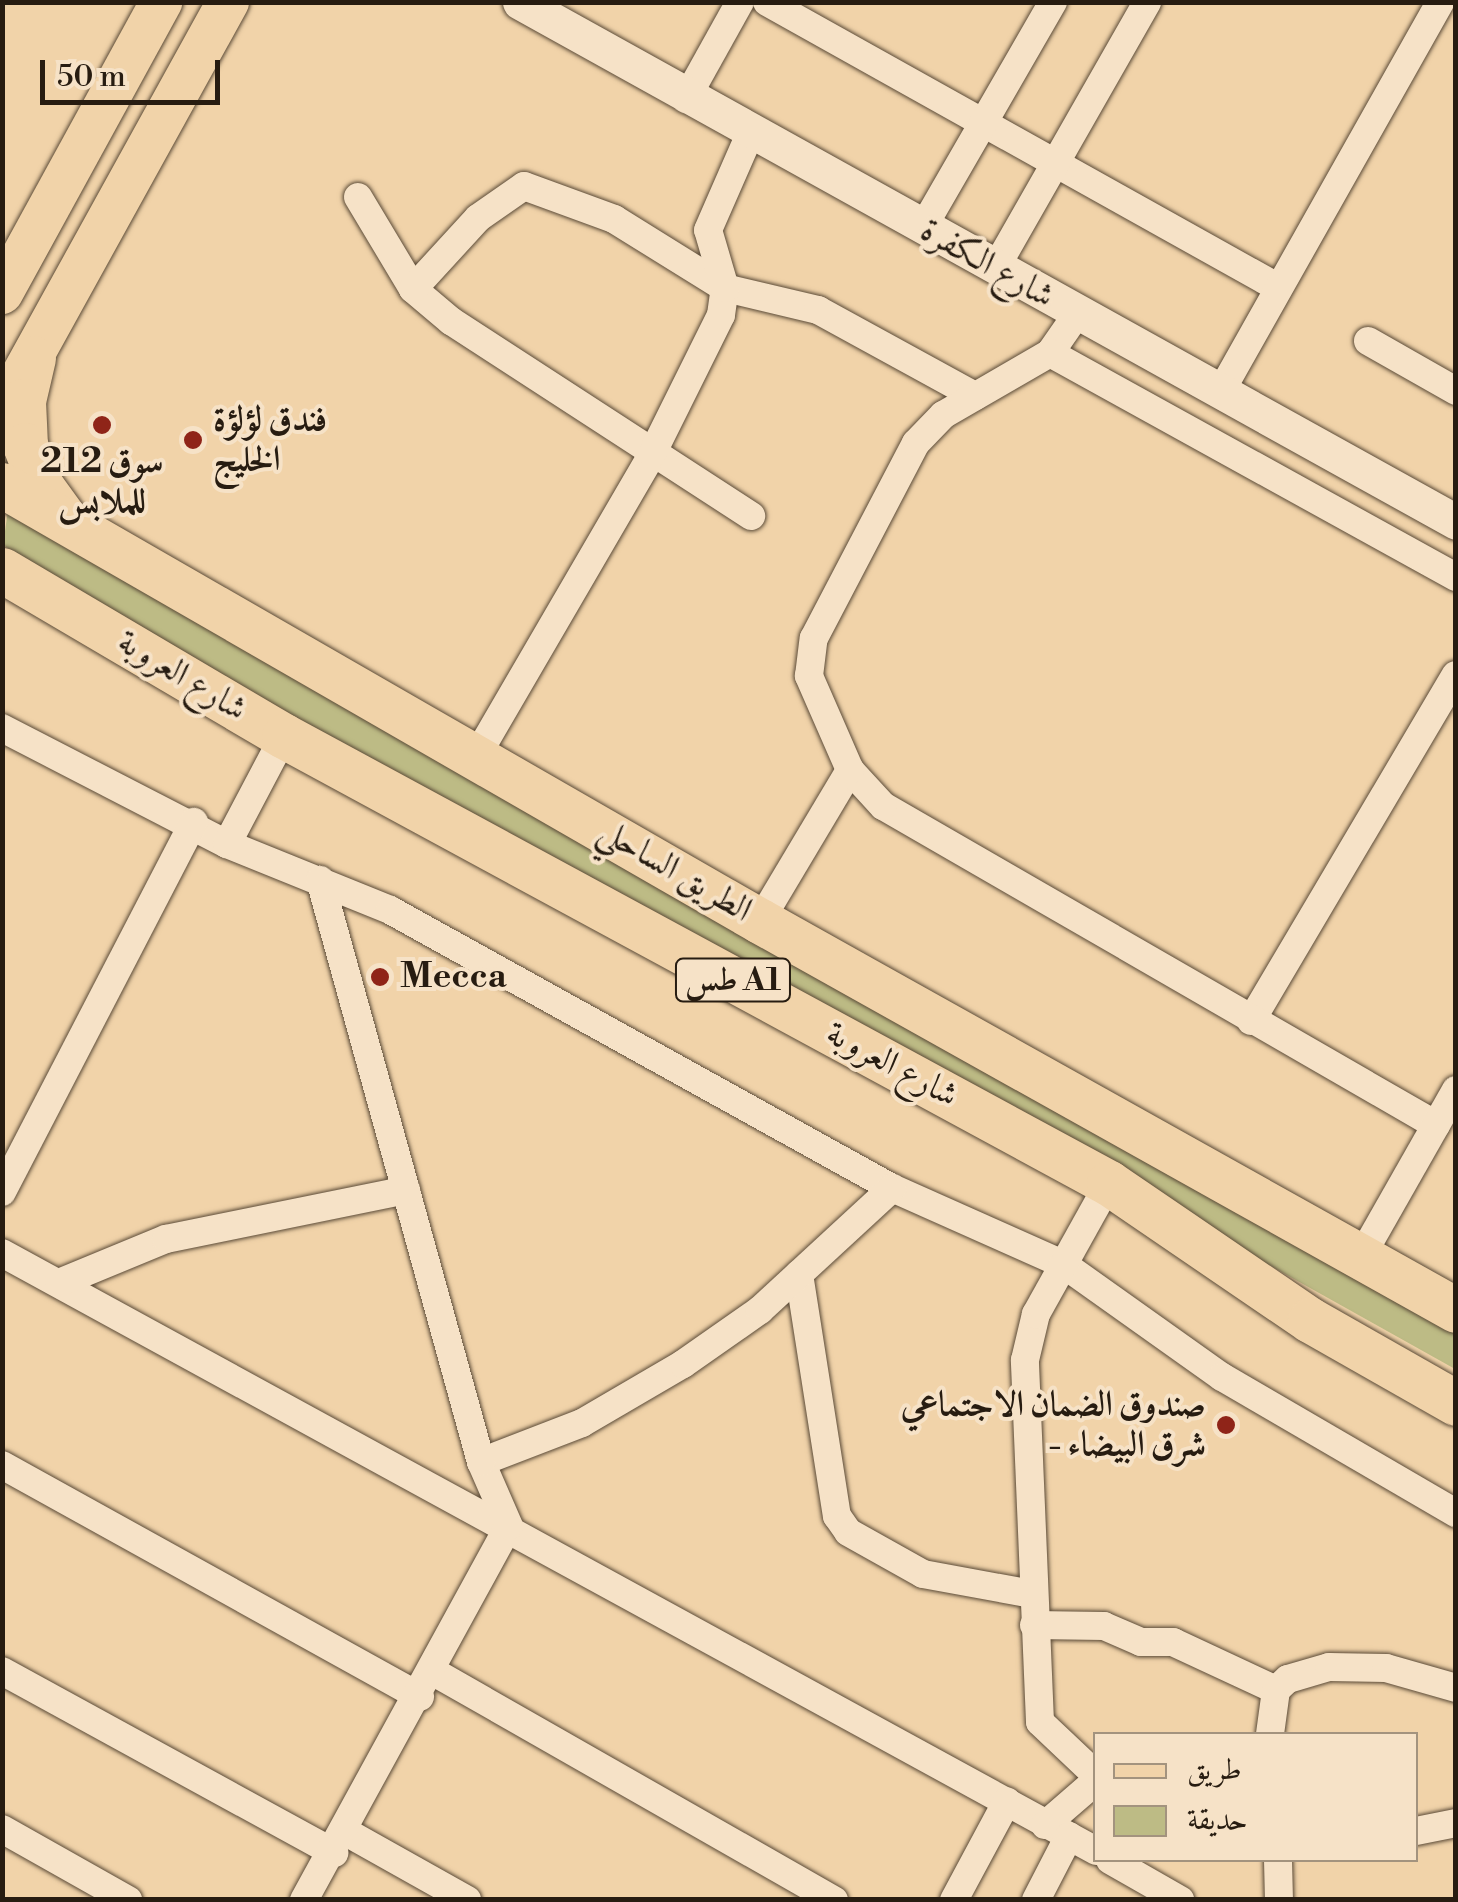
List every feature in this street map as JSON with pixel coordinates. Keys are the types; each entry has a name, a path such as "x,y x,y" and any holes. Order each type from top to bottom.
{"highway":[{"path":"33,358 23,400 25,445 41,486 68,522"},
{"name":"الطريق الساحلي","path":"2,485 760,921 1456,1310"},
{"name":"شارع العروبة","path":"3,570 284,736 1109,1183 1310,1320 1456,1403"}],"main road":[{"path":"2,293 162,2"},
{"path":"2,408 228,2"}],"street":[{"name":"شارع الكفرة","path":"520,2 686,99 1454,518"},
{"path":"686,99 740,2"},
{"path":"767,2 986,120 1279,288"},
{"path":"922,229 1053,2"},
{"path":"996,269 1148,2"},
{"path":"1220,393 1440,2"},
{"path":"476,757 652,454 721,315 725,288 708,230 750,134"},
{"path":"413,289 478,218 524,186 556,192 614,219 725,288 818,310 975,396"},
{"path":"358,196 413,289 451,321 751,516"},
{"path":"1077,314 1050,353 943,415 916,443 814,638 809,676 850,770 884,806 956,852 1436,1125"},
{"path":"1368,341 1456,391"},
{"path":"1050,353 1456,576"},
{"path":"1251,1021 1456,675"},
{"path":"2,728 194,822 228,844 390,910 892,1188 1063,1264 1222,1377 1456,1513"},
{"path":"228,844 284,736"},
{"path":"760,921 850,770"},
{"path":"2,1192 194,822"},
{"path":"320,880 481,1462 509,1526"},
{"path":"1361,1256 1456,1090"},
{"path":"1093,1775 1040,1722 1025,1360 1036,1314 1109,1183"},
{"path":"481,1462 582,1423 683,1364 799,1274 892,1188"},
{"path":"59,1283 166,1239 406,1190"},
{"path":"2,1253 509,1526 1093,1850"},
{"path":"799,1274 838,1516 848,1532 923,1574 1032,1594"},
{"path":"2,1466 420,1698"},
{"path":"304,1900 341,1843 509,1526"},
{"path":"1034,1625 1104,1626 1142,1642 1173,1642 1276,1690"},
{"path":"1270,1732 1276,1690 1288,1679 1329,1667 1386,1668 1456,1688"},
{"path":"2,1671 341,1843 467,1900"},
{"path":"432,1671 834,1900"},
{"path":"1036,1900 1057,1831 1093,1782"},
{"path":"954,1900 1007,1801"},
{"path":"1418,1831 1456,1823"},
{"path":"2,1829 128,1900"},
{"path":"1114,1862 1180,1900"},
{"path":"1278,1862 1280,1900"}],"green space":[{"path":"8,510 1455,1328 1455,1369 312,730 3,545"}],"place":[{"name":"سوق 212 للملابس","path":"102,425"},
{"name":"فندق لؤلؤة الخليج","path":"193,440"},
{"name":"Mecca","path":"380,977"},
{"name":"صندوق الضمان الاجتماعي - شرق البيضاء","path":"1226,1425"}]}
